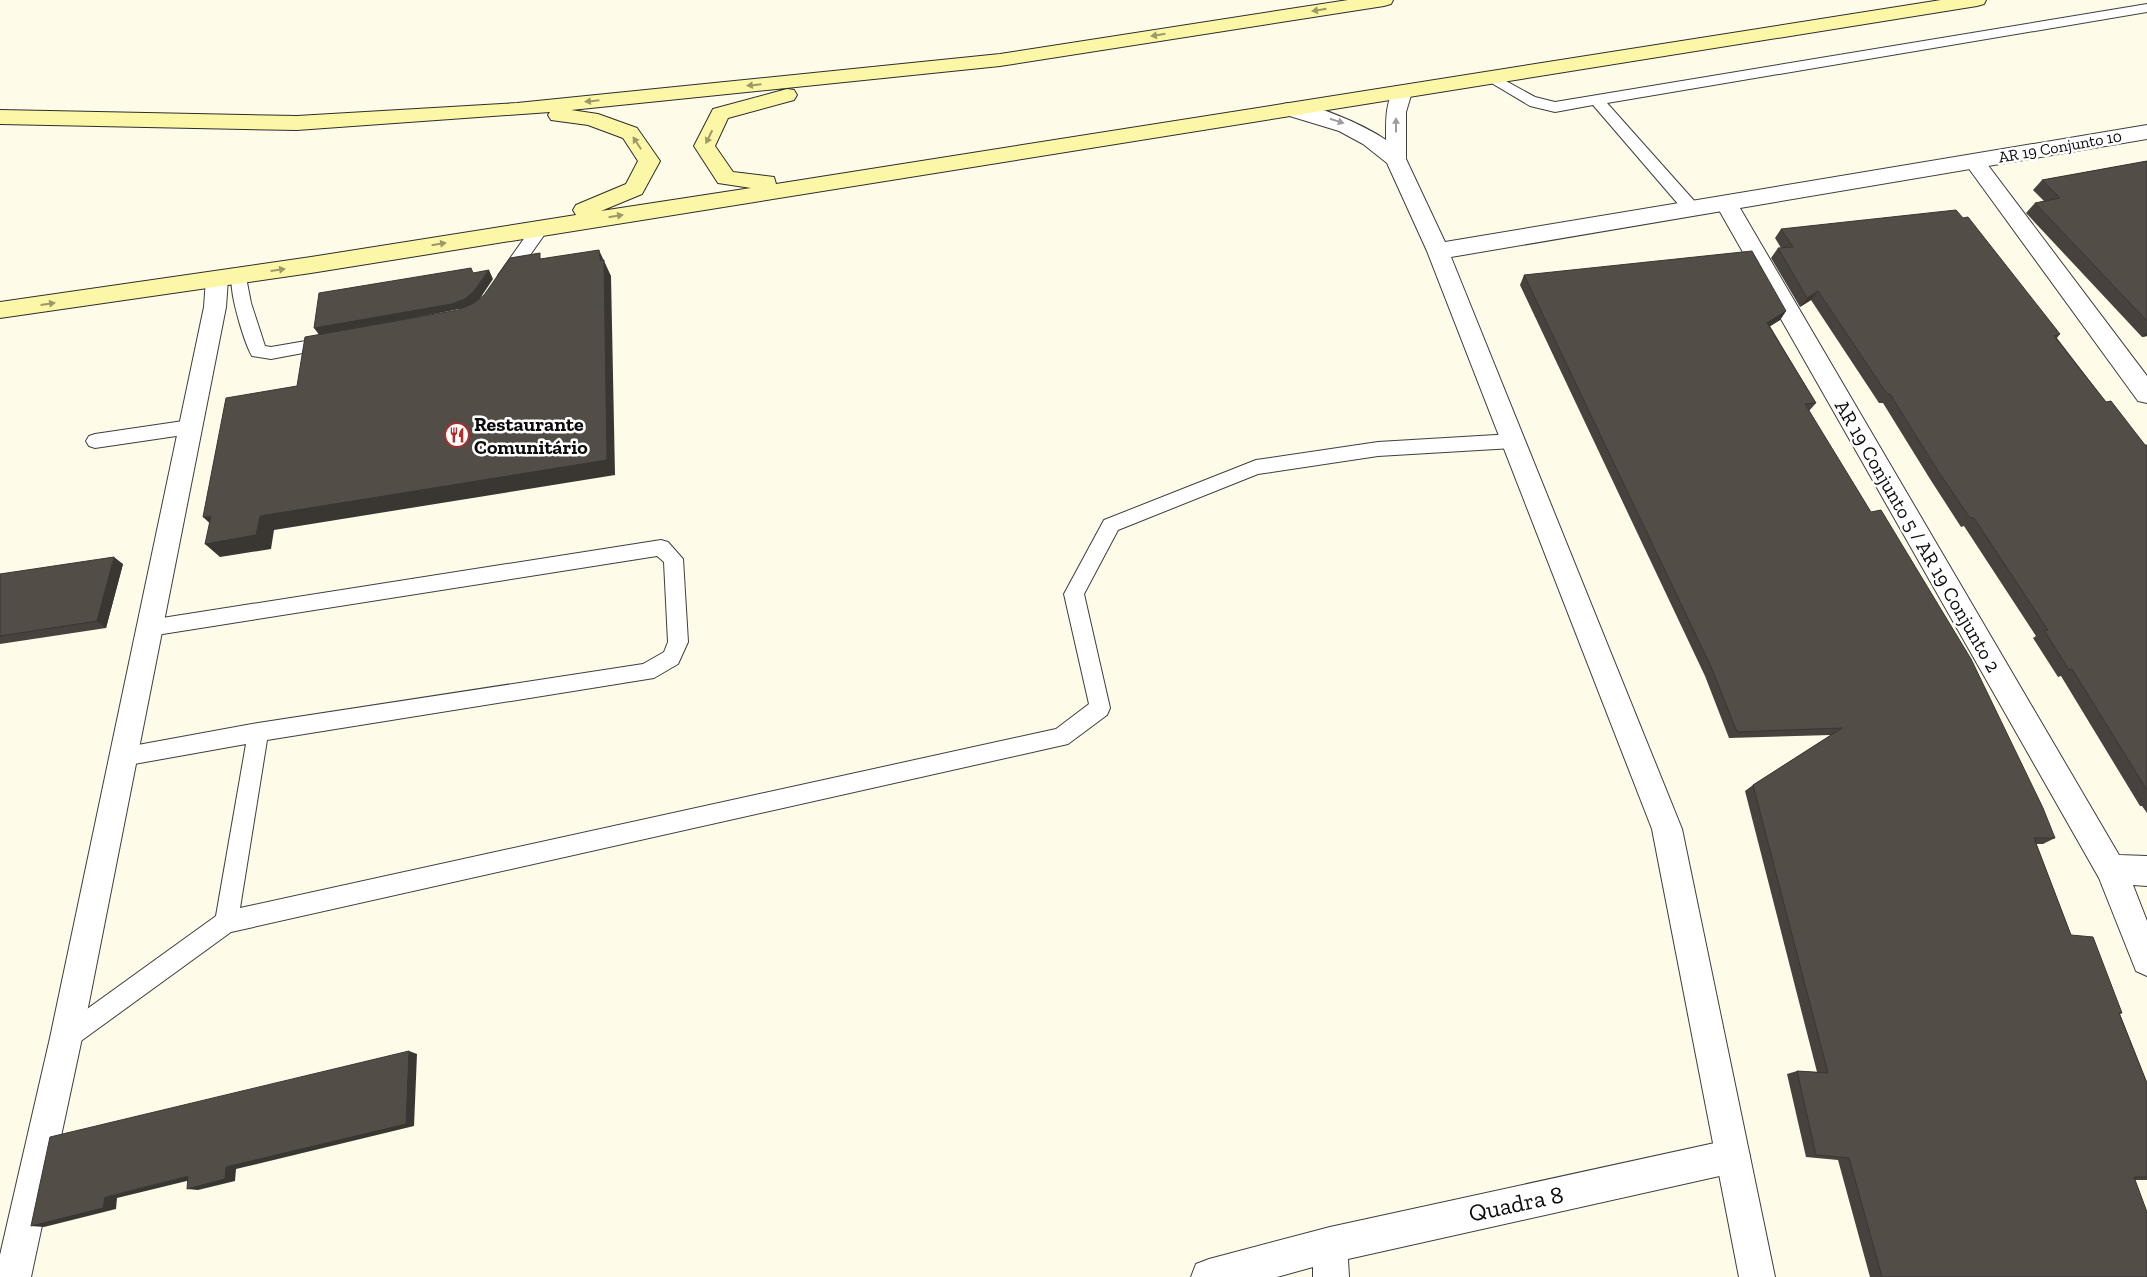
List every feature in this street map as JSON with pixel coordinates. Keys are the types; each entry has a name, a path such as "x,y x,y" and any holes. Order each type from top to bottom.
{"main road":[{"path":"807,186 726,178 704,146 720,114 779,96 1384,0"},
{"path":"1924,8 1962,0"},
{"path":"0,310 228,278 1977,0"},
{"path":"0,117 297,123 517,109 1000,60"},
{"path":"517,109 591,119 630,133 649,162 634,189 541,228"}],"street":[{"path":"1402,92 1396,112 1396,159 1438,251 1667,828 1757,1277"},
{"path":"1290,109 1339,121 1357,130 1396,159"},
{"name":"AR 19 Conjunto 10","path":"1438,251 2147,132"},
{"path":"1974,161 2144,385"},
{"name":"AR 19 Conjunto 5 / AR 19 Conjunto 2","path":"1726,203 2111,870 2147,960"},
{"path":"13,1277 66,1038 215,307 228,278"},
{"path":"2111,870 2147,871"},
{"name":"Quadra 8","path":"1208,1277 1331,1261 1733,1156"}],"lane":[{"path":"1490,78 1530,101 1555,106 2147,8"},
{"path":"1596,100 1691,208"},
{"path":"497,289 541,228"},
{"path":"228,278 243,303 258,351 271,353 347,340"},
{"path":"95,441 190,427"},
{"path":"66,1038 226,922 1061,737 1100,708 1074,594 1111,525 1256,467 1378,449 1512,441"},
{"path":"123,756 258,732 648,672 671,658 678,642 673,559 661,548 150,627"},
{"path":"226,922 258,732"}],"building":[{"path":"2147,161 2147,321 2035,203 2060,198 2042,180"},
{"path":"1956,210 1963,218 1968,217 2060,334 2054,336 2106,402 2111,401 2145,445 2147,445 2147,790 2072,669 2069,670 2044,630 2048,630 1974,518 1970,518 1938,471 1890,394 1887,394 1818,291 1807,298 1778,248 1793,247 1781,229"},
{"path":"599,250 600,260 604,260 607,460 260,516 256,535 205,544 211,516 203,517 226,398 297,386 305,337 458,310 474,303 484,295 510,258 540,253 540,259"},
{"path":"1752,251 1786,311 1767,323 1816,403 1805,404 1871,512 1881,510 1971,659 2043,808 2055,838 2034,838 2071,935 2093,937 2122,1013 2119,1013 2147,1083 2147,1177 2134,1177 2147,1212 2147,1277 1882,1277 1849,1158 1816,1155 1797,1071 1828,1073 1753,785 1842,728 1737,732 1712,669 1524,275"},
{"path":"471,268 473,273 489,270 474,291 465,299 452,304 314,328 319,293"},
{"path":"114,557 97,621 0,636 0,574"},
{"path":"409,1051 406,1124 226,1167 225,1179 187,1189 188,1176 105,1197 103,1208 31,1226 50,1137"}],"place":[{"name":"Restaurante Comunitário","path":"457,435"}]}
